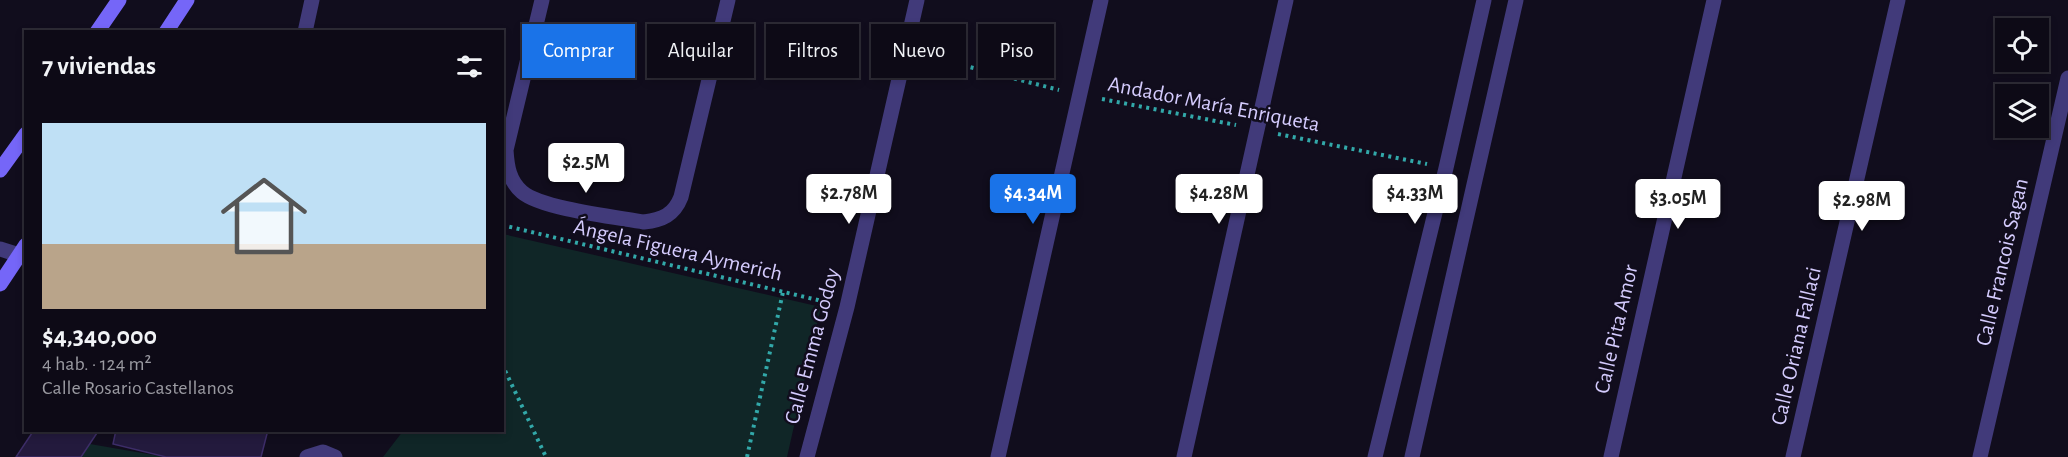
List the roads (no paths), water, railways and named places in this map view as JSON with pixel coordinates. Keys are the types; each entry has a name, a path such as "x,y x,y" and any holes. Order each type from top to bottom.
{"main road":[{"path":"98,30 119,0"},
{"path":"167,30 186,0"},
{"path":"0,170 24,137"},
{"path":"0,284 23,252"}],"street":[{"path":"305,30 312,0"},
{"path":"542,0 506,150 507,167 513,181 535,201 644,222 658,221 677,208 728,0"},
{"name":"Calle Emma Godoy","path":"807,457 847,307 917,0"},
{"path":"998,457 1101,0"},
{"path":"1184,457 1286,0"},
{"path":"1375,457 1446,168 1484,0"},
{"path":"1412,457 1516,0"},
{"name":"Calle Pita Amor","path":"1611,457 1714,0"},
{"name":"Calle Oriana Fallaci","path":"1793,457 1898,0"},
{"name":"Calle Francois Sagan","path":"1980,457 2068,78"},
{"path":"0,249 23,252"},
{"path":"307,457 323,452 335,457"}]}
